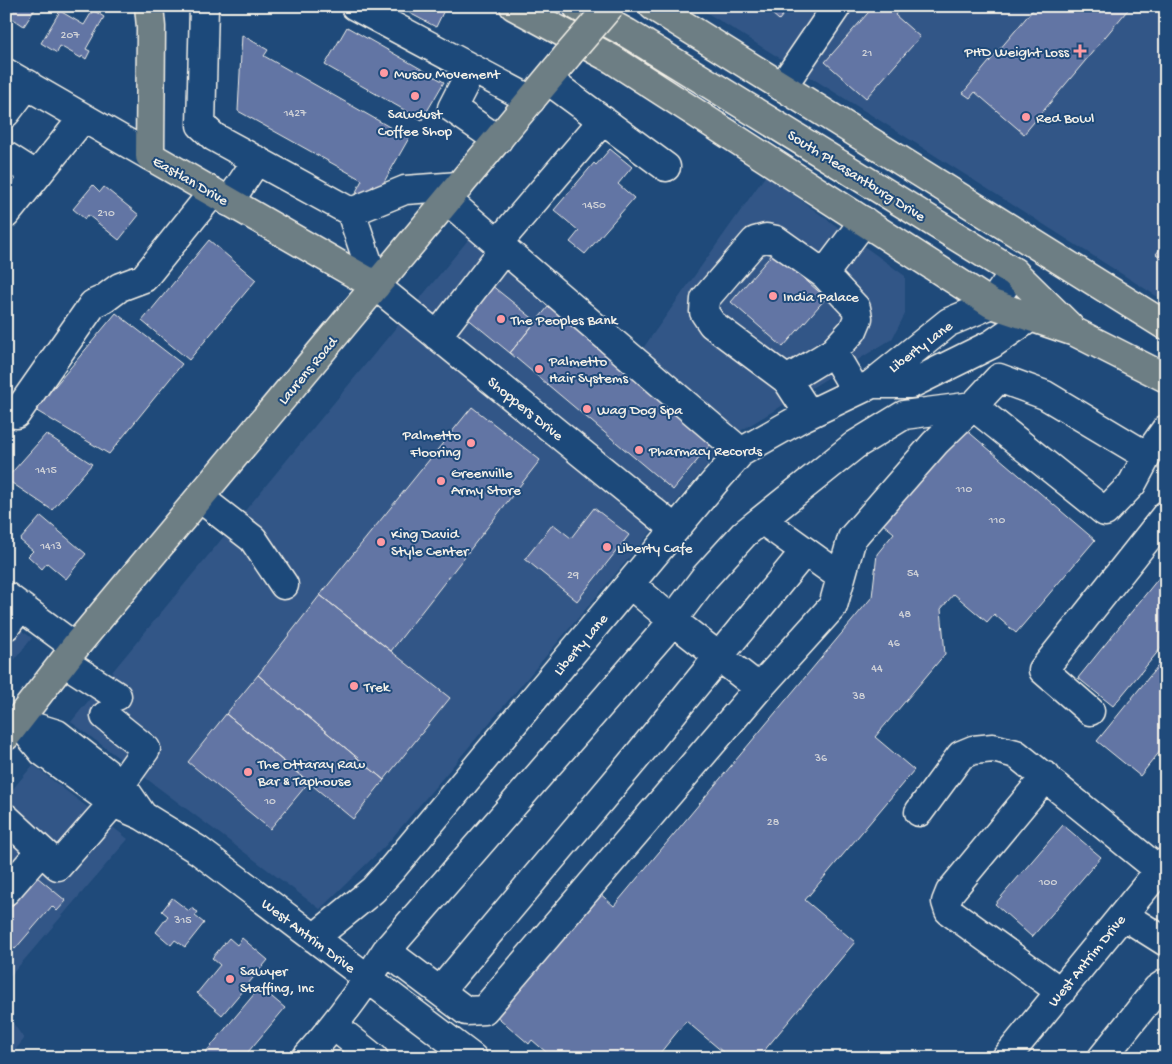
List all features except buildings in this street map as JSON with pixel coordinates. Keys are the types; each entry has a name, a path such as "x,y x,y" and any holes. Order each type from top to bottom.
{"main road":[{"path":"149,6 151,45 150,156"},
{"path":"514,6 612,59 992,304 1075,332 1166,378"},
{"name":"South Pleasantburg Drive","path":"577,6 627,33 1014,272 1075,332"},
{"name":"Laurens Road","path":"12,729 70,655 610,6"},
{"path":"653,6 1166,326"},
{"name":"Eastlan Drive","path":"150,156 376,286"}],"street":[{"path":"204,6 202,125 214,137 351,212 376,286"},
{"path":"355,6 472,69 539,90 603,120 666,167"},
{"path":"782,87 837,6"},
{"path":"472,69 452,108 498,140"},
{"name":"Eastlan Drive","path":"17,79 150,156"},
{"path":"6,113 17,79"},
{"path":"6,214 83,118"},
{"path":"437,336 501,246 603,120"},
{"path":"6,156 36,175"},
{"path":"16,414 93,304 104,299 120,287 144,278 256,160"},
{"path":"351,212 405,190 453,193 501,246 742,452"},
{"path":"824,274 864,222"},
{"path":"787,380 833,352 853,330 858,318 856,308 824,274 776,240 766,238 755,241 705,299 704,312 712,324 787,380 809,414"},
{"path":"992,304 1014,272"},
{"name":"Shoppers Drive","path":"376,286 675,529"},
{"name":"Liberty Lane","path":"314,938 373,890 391,870 712,484 742,452 809,414 864,388 949,322 992,304"},
{"name":"Liberty Lane","path":"864,388 911,384 992,344 1031,317"},
{"path":"833,352 864,388"},
{"path":"386,951 466,1011 484,1010 759,688 833,606 852,538 934,443 999,378 1045,395 1147,456"},
{"path":"306,1058 334,1026 369,979 386,951 662,634 705,577 744,534 855,445 904,415 973,406 1105,512 1132,484 1147,456 1166,429"},
{"path":"200,498 253,538 284,585"},
{"path":"1090,711 1043,670 1166,515"},
{"path":"762,520 841,577"},
{"path":"440,991 720,656 805,551"},
{"path":"630,584 672,620 759,688"},
{"path":"6,818 58,866 117,794 146,749 70,655 11,610"},
{"name":"West Antrim Drive","path":"12,729 43,752 117,794 142,816 198,850 473,1058"},
{"path":"919,812 961,755 973,750 993,748 1016,754 1162,866"},
{"path":"1046,776 950,892 946,902 949,911 1061,992"},
{"path":"6,892 42,851"},
{"name":"West Antrim Drive","path":"1006,1058 1162,866"},
{"path":"1123,915 1166,942"},
{"path":"1102,1058 1163,989"},
{"path":"444,1037 466,1011"},
{"path":"334,1026 374,1058"}],"shaded area":[{"path":"696,6 1166,6 1166,302 876,118"},
{"path":"766,175 905,276 905,314 892,339 732,436 386,845 320,909 71,722 473,234 634,361"},
{"path":"6,620 32,638 6,670"},
{"path":"33,765 128,839 6,981 6,797"},
{"path":"6,1013 24,1039 9,1058 6,1058"}],"place":[{"name":"PHD Weight Loss","path":"1080,51"},
{"name":"Musou Movement","path":"384,73"},
{"name":"Sawdust Coffee Shop","path":"415,96"},
{"name":"Red Bowl","path":"1026,117"},
{"name":"India Palace","path":"773,296"},
{"name":"The Peoples Bank","path":"501,319"},
{"name":"Palmetto Hair Systems","path":"539,369"},
{"name":"Wag Dog Spa","path":"587,409"},
{"name":"Palmetto Flooring","path":"471,443"},
{"name":"Pharmacy Records","path":"639,450"},
{"name":"Greenville Army Store","path":"441,481"},
{"name":"King David Style Center","path":"381,542"},
{"name":"Liberty Cafe","path":"607,547"},
{"name":"Trek","path":"354,686"},
{"name":"The Ottaray Raw Bar & Taphouse","path":"248,772"},
{"name":"Sawyer Staffing, Inc","path":"230,979"}]}
